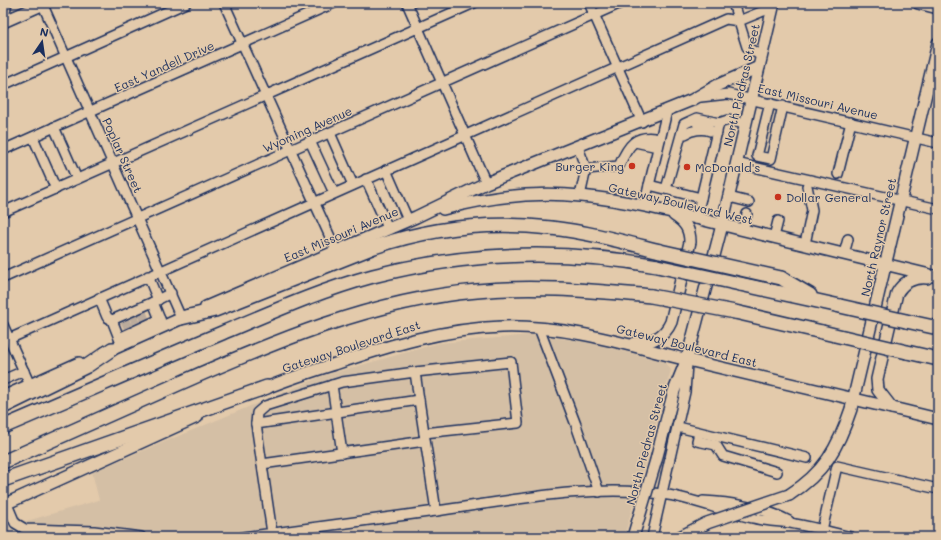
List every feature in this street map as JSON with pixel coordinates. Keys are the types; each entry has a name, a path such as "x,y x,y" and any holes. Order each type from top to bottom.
{"highway":[{"path":"181,318 215,310 397,239 449,229 494,226 551,228 599,236 781,278 822,302"},
{"path":"3,427 264,314 333,288 373,277 452,261 503,255 591,257 629,261 938,328"},
{"path":"3,462 266,346 366,312 442,296 476,291 552,289 651,296 735,312 936,358"},
{"path":"3,407 87,366 118,344"},
{"path":"3,480 267,387"}],"main road":[{"path":"918,3 938,8"},
{"path":"3,21 43,4"},
{"name":"North Piedras Street","path":"634,537 674,391 687,359 722,225 773,5"},
{"name":"North Raynor Street","path":"680,537 707,523 788,495 818,472 828,460 841,436 854,399 884,264 915,137 934,73 938,43"},
{"name":"East Missouri Avenue","path":"3,397 118,344 132,323 161,323 181,318 412,218 486,183 642,122 692,100 718,84 758,67"},
{"name":"Gateway Boulevard West","path":"412,218 469,202 505,197 533,195 580,196 644,206 938,278"},
{"path":"629,344 652,341 659,338 671,322 690,236 689,231 682,220 670,213"},
{"path":"893,408 878,390 877,379 897,293 904,283 914,279 938,278"},
{"name":"Gateway Boulevard East","path":"5,504 267,387 390,345 425,336 474,329 539,328 577,332 938,419"}],"street":[{"path":"3,21 8,3"},
{"path":"3,84 186,3"},
{"path":"224,3 336,250"},
{"name":"East Yandell Drive","path":"3,150 334,3"},
{"path":"407,3 486,183"},
{"path":"3,212 474,3"},
{"path":"588,3 642,122"},
{"name":"Wyoming Avenue","path":"3,278 621,3"},
{"path":"733,3 747,47 761,56"},
{"name":"Poplar Street","path":"43,4 181,318"},
{"path":"9,339 160,270 726,19 739,21 773,5"},
{"name":"East Missouri Avenue","path":"692,100 720,94 751,98 938,142"},
{"path":"770,103 757,156 771,159 783,106"},
{"path":"644,206 667,111"},
{"path":"668,190 684,124 696,118 719,123 728,120 745,124"},
{"path":"668,190 687,127 691,123 696,122 701,123 714,132"},
{"path":"838,174 851,122"},
{"path":"696,219 714,132 719,123"},
{"path":"54,127 77,179"},
{"path":"330,133 353,185"},
{"path":"33,137 56,188"},
{"path":"310,142 334,193"},
{"path":"586,168 619,166 627,148 635,142 659,143"},
{"path":"578,147 586,168 580,196"},
{"path":"736,163 938,209"},
{"path":"386,170 412,218"},
{"path":"366,179 388,228"},
{"path":"649,185 701,198"},
{"path":"804,244 812,210 807,186"},
{"path":"728,197 750,202"},
{"path":"743,230 746,214"},
{"path":"774,237 778,221"},
{"path":"844,254 848,239"},
{"path":"148,276 161,323"},
{"path":"99,298 107,317 112,320 132,323 144,316 155,301 171,293"},
{"path":"144,316 161,323"},
{"path":"132,323 144,316"},
{"path":"112,320 118,344"},
{"path":"3,325 30,385"},
{"path":"539,328 576,425 599,492"},
{"name":"North Piedras Street","path":"652,537 685,392 687,359"},
{"path":"262,464 342,453 425,437 518,423 511,362 356,379 265,406 257,413 256,424 272,533"},
{"path":"3,380 24,371"},
{"path":"415,372 436,510"},
{"path":"332,385 342,453"},
{"path":"256,424 419,400"},
{"path":"678,427 808,458"},
{"path":"699,433 697,440 716,445 723,456 777,472"},
{"path":"822,530 837,466 938,489"},
{"path":"243,537 436,510 566,494 599,492 662,494 698,501 718,510 753,518 794,523 852,537"},
{"path":"5,504 15,523 25,529 94,531 141,537"}],"shaded area":[{"path":"531,335 584,341 665,362 671,370 624,537 3,537 3,528 99,500 92,472 323,376 439,343"}],"tunnel":[{"path":"142,312 145,320"},
{"path":"133,315 136,323"},
{"path":"124,319 128,327"}],"place":[{"name":"Burger King","path":"632,166"},
{"name":"McDonald's","path":"687,167"},
{"name":"Dollar General","path":"778,197"}]}
